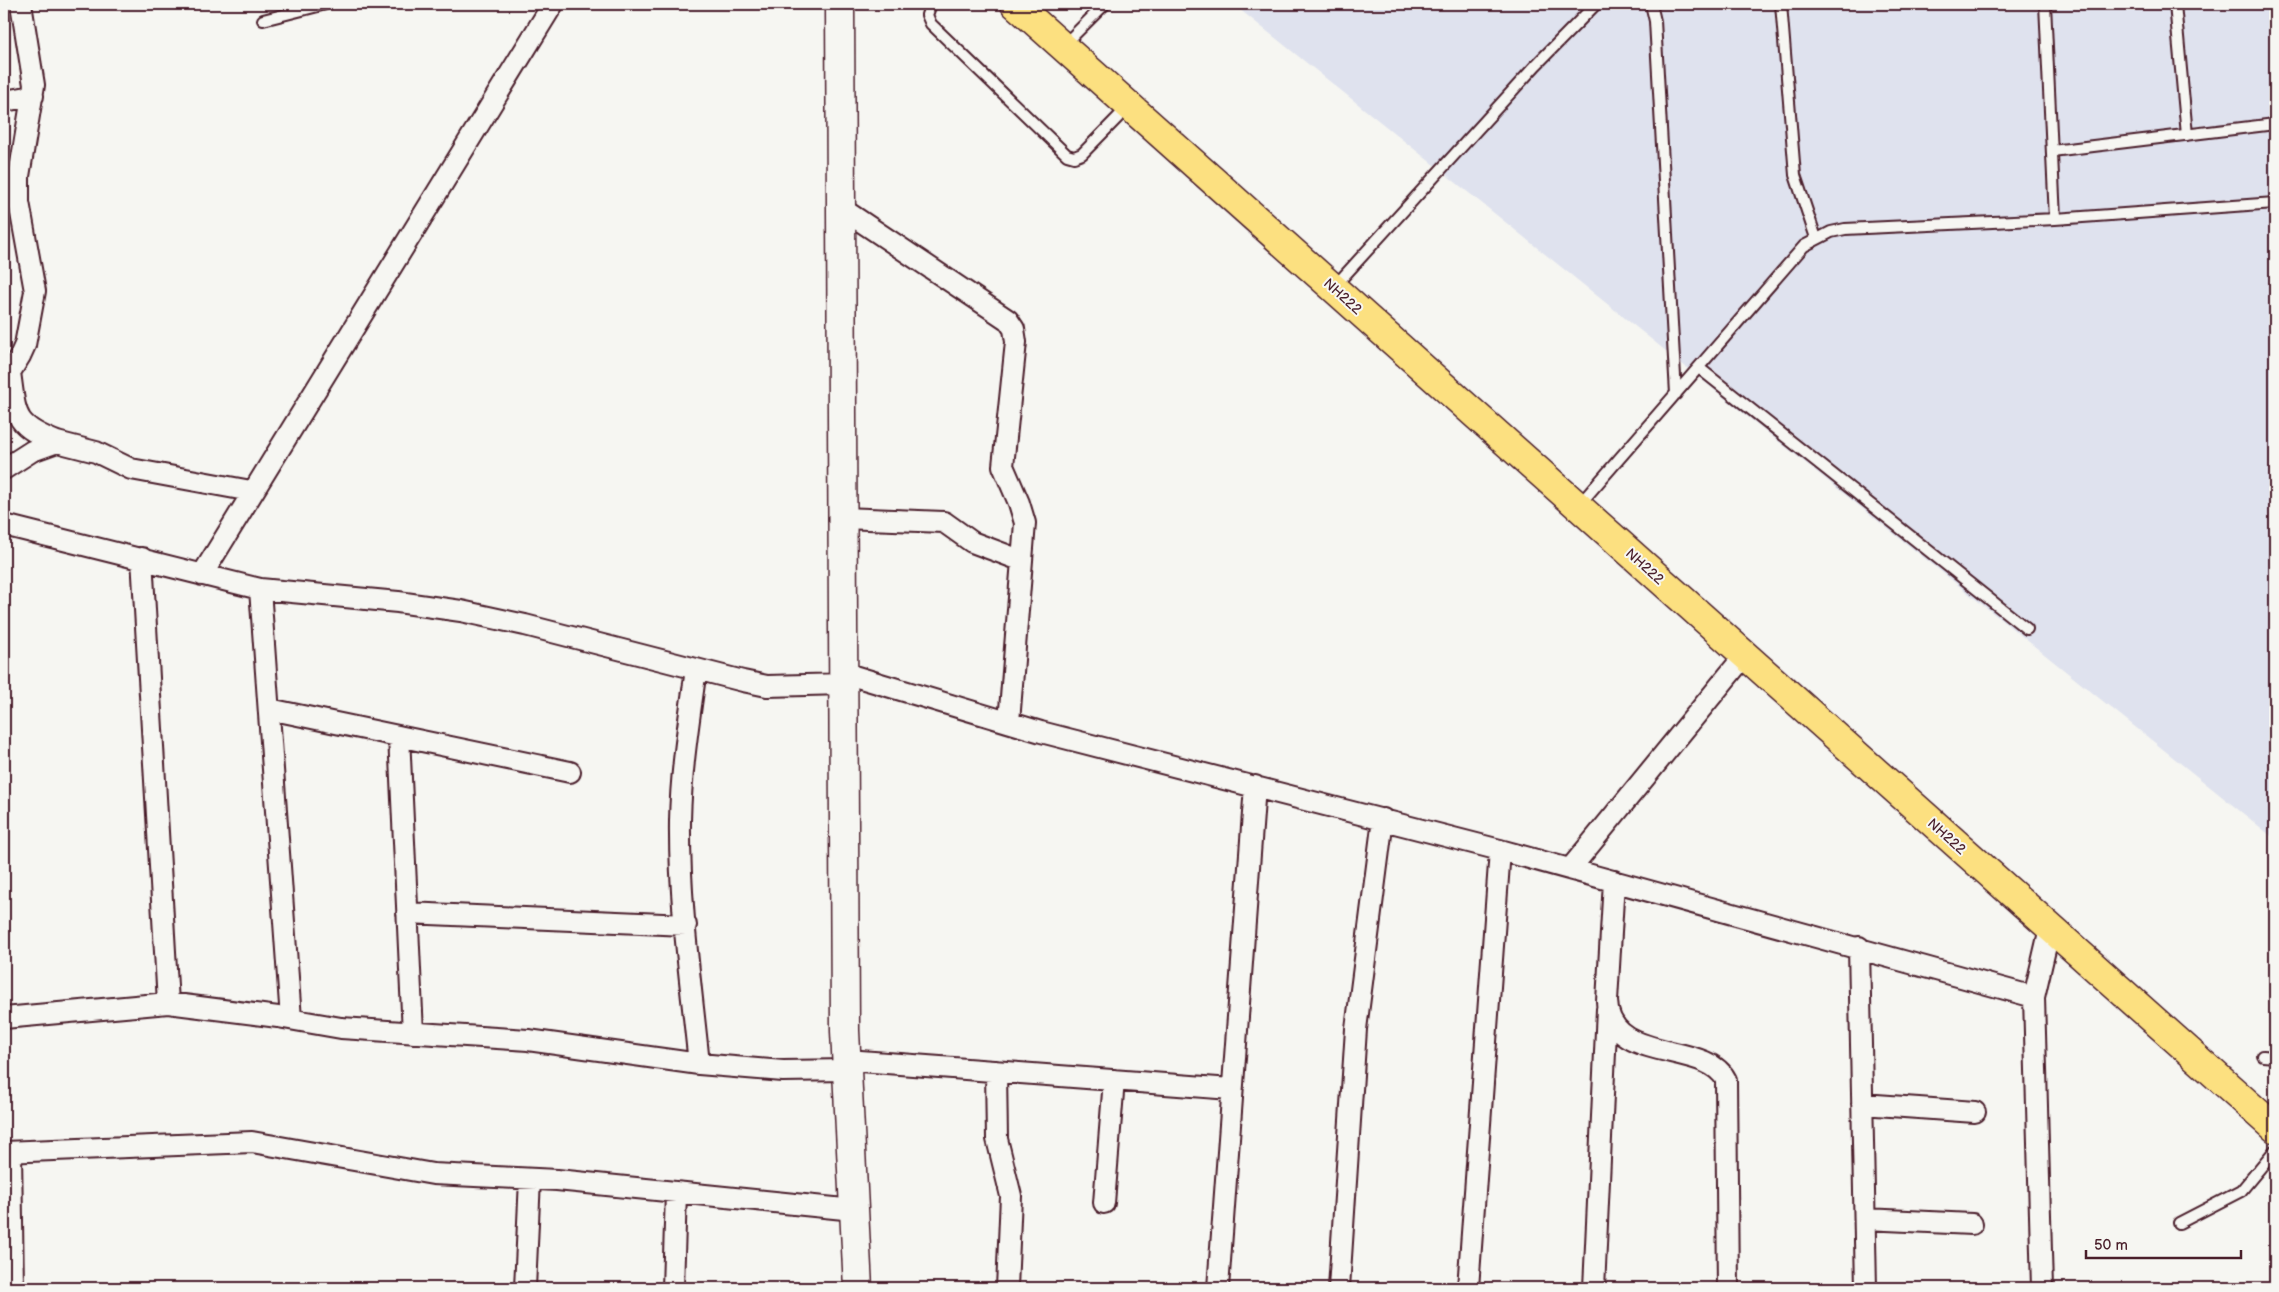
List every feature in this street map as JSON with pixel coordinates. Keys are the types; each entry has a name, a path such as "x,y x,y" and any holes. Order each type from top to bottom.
{"main road":[{"name":"NH222","path":"1015,4 2275,1128"}],"street":[{"path":"21,4 34,75 33,96 11,179 35,291 25,345 7,377 18,416 25,427 34,433 57,442 96,452 136,470 251,490"},
{"path":"202,575 251,490 553,4"},
{"path":"840,4 847,1065 858,1288"},
{"path":"4,101 33,96"},
{"path":"841,208 1008,320 1014,329 1016,342 1003,466 1023,513 1024,523 1010,722"},
{"path":"4,469 32,451 57,442"},
{"path":"843,518 944,522 972,542 1020,560"},
{"path":"4,525 260,589 398,602 461,611 767,686 844,679 1500,850 1860,947 2034,997"},
{"path":"142,558 168,1003"},
{"path":"260,589 291,1019"},
{"path":"1570,869 1744,655"},
{"path":"696,669 682,774 680,822 686,925 700,1064"},
{"path":"269,709 570,772"},
{"path":"399,736 413,1033"},
{"path":"1218,1288 1231,1089 1255,786"},
{"path":"1339,1288 1356,1029 1383,819"},
{"path":"1468,1288 1500,850"},
{"path":"1594,1288 1614,881"},
{"path":"407,913 686,925"},
{"path":"2042,1288 2034,997 2050,928"},
{"path":"1860,947 1866,1288"},
{"path":"4,1018 168,1003 291,1019 341,1028 528,1040 700,1064 783,1072 847,1065 996,1071 1231,1089"},
{"path":"1608,1009 1617,1027 1638,1043 1709,1063 1722,1072 1726,1080 1728,1288"},
{"path":"996,1071 997,1139 1011,1196 1007,1288"},
{"path":"1104,1204 1114,1080"},
{"path":"1862,1104 1974,1112"},
{"path":"13,1288 8,1152 252,1142 433,1174 530,1179 854,1210"},
{"path":"525,1288 530,1179"},
{"path":"673,1288 676,1192"},
{"path":"1865,1219 1972,1224"}],"lane":[{"path":"262,20 326,4"},
{"path":"931,4 927,15 931,24 1067,156 1074,157 1082,154 1130,106"},
{"path":"1063,46 1105,4"},
{"path":"1334,288 1536,65 1596,4"},
{"path":"1651,4 1655,21 1676,394"},
{"path":"1781,4 1795,175 1816,238"},
{"path":"2045,4 2055,219"},
{"path":"2175,4 2187,135"},
{"path":"2052,151 2275,124"},
{"path":"1578,506 1804,246 1816,238 1845,229 2055,219 2275,203"},
{"path":"1699,368 2027,629"},
{"path":"2263,1056 2275,1058"},
{"path":"2179,1223 2241,1191 2275,1150"}],"shaded area":[{"path":"1233,4 2275,4 2275,839"}]}
